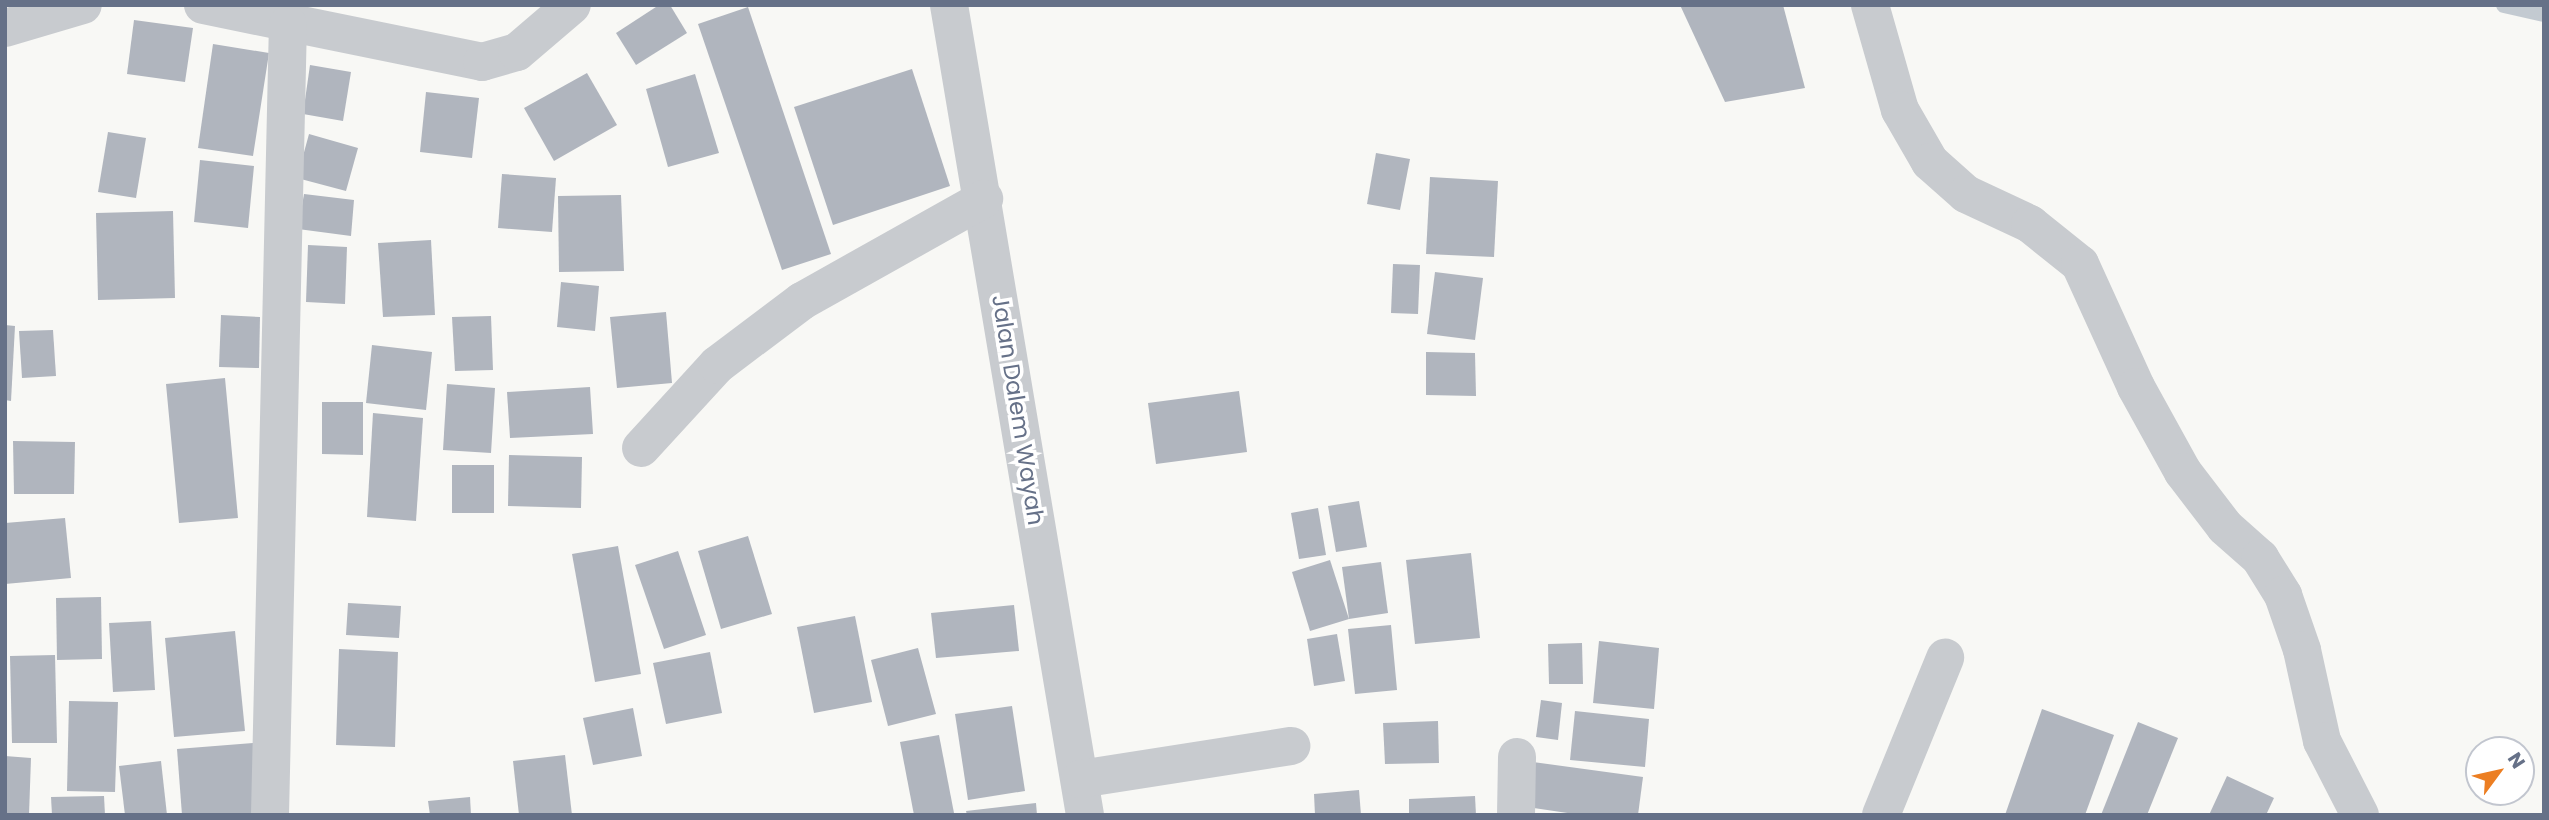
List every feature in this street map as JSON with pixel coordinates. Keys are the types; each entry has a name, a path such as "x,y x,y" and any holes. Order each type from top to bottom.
{"street":[{"path":"5,28 83,5"},
{"path":"203,5 482,62 517,52 572,5"},
{"name":"Jalan Dalem Wayah","path":"949,5 984,199 1082,797"},
{"path":"1870,5 1900,110 1930,162 1966,194 2030,224 2080,264 2136,387 2183,472 2225,527 2260,558 2283,595 2302,650 2322,741 2360,815"},
{"path":"270,815 288,24"},
{"path":"641,448 717,365 802,300 984,199"},
{"path":"1881,815 1945,658"},
{"path":"1082,797 1291,746"},
{"path":"1516,815 1517,757"}],"building":[{"path":"659,5 670,5 687,33 636,65 616,33"},
{"path":"1680,5 1783,5 1805,88 1725,102"},
{"path":"748,7 831,254 782,270 698,24"},
{"path":"134,20 193,28 185,82 127,74"},
{"path":"213,44 269,53 253,156 198,148"},
{"path":"310,65 351,72 343,121 303,114"},
{"path":"912,69 950,186 833,225 794,107"},
{"path":"587,73 617,125 554,161 524,108"},
{"path":"695,74 719,153 668,167 646,89"},
{"path":"426,92 479,98 472,158 420,152"},
{"path":"108,132 146,138 136,198 98,192"},
{"path":"309,134 358,148 346,191 297,178"},
{"path":"1376,153 1410,159 1400,210 1367,204"},
{"path":"200,160 254,166 248,228 194,222"},
{"path":"502,174 556,178 552,232 498,228"},
{"path":"1430,177 1498,181 1494,257 1426,254"},
{"path":"304,194 354,200 351,236 298,229"},
{"path":"621,195 624,271 559,272 558,196"},
{"path":"173,211 175,298 98,300 96,213"},
{"path":"431,240 435,315 383,317 378,243"},
{"path":"308,245 347,247 345,304 306,302"},
{"path":"1393,264 1420,265 1418,314 1391,313"},
{"path":"1435,272 1483,278 1475,340 1427,334"},
{"path":"561,282 599,286 595,331 557,327"},
{"path":"666,312 672,383 617,388 610,317"},
{"path":"221,315 260,317 259,368 219,367"},
{"path":"491,316 493,370 455,371 452,317"},
{"path":"5,325 15,326 11,401 5,400"},
{"path":"53,330 56,376 22,378 19,331"},
{"path":"372,345 432,352 426,410 366,403"},
{"path":"1426,352 1475,353 1476,396 1426,395"},
{"path":"225,378 238,518 179,523 166,384"},
{"path":"447,384 495,388 491,453 443,450"},
{"path":"590,387 593,434 510,438 507,392"},
{"path":"1239,391 1247,452 1156,464 1148,403"},
{"path":"322,402 363,402 363,455 322,454"},
{"path":"373,413 423,418 416,521 367,517"},
{"path":"13,441 75,442 74,494 14,494"},
{"path":"509,455 582,457 581,508 508,506"},
{"path":"452,465 494,465 494,513 452,513"},
{"path":"1359,501 1367,547 1336,552 1328,506"},
{"path":"1318,508 1326,555 1299,559 1291,513"},
{"path":"65,518 71,578 5,584 5,523"},
{"path":"748,536 772,614 721,629 698,551"},
{"path":"618,546 641,674 595,682 572,554"},
{"path":"678,551 706,635 664,649 635,565"},
{"path":"1471,553 1480,638 1415,644 1406,560"},
{"path":"1330,560 1349,619 1310,631 1292,572"},
{"path":"1381,562 1388,613 1349,619 1342,567"},
{"path":"101,597 102,659 57,660 56,598"},
{"path":"348,603 401,606 399,638 346,635"},
{"path":"1014,605 1019,651 936,658 931,613"},
{"path":"855,616 872,702 814,713 797,627"},
{"path":"151,621 155,690 113,692 109,623"},
{"path":"1391,625 1397,690 1355,694 1348,629"},
{"path":"235,631 245,731 174,737 165,638"},
{"path":"1337,634 1345,681 1314,686 1307,639"},
{"path":"1599,641 1659,648 1654,709 1593,703"},
{"path":"1582,643 1583,684 1549,684 1548,644"},
{"path":"918,648 936,714 888,726 871,660"},
{"path":"339,649 398,652 395,747 336,745"},
{"path":"710,652 722,713 666,724 653,663"},
{"path":"55,655 57,743 12,743 10,656"},
{"path":"1541,700 1562,703 1558,740 1536,737"},
{"path":"69,701 118,702 115,792 67,791"},
{"path":"1012,706 1025,791 968,800 955,714"},
{"path":"633,708 642,756 593,765 583,718"},
{"path":"2042,709 2114,735 2085,815 2005,815"},
{"path":"1575,711 1649,719 1645,767 1570,760"},
{"path":"1438,721 1439,763 1385,764 1383,723"},
{"path":"2138,722 2178,738 2147,815 2101,815"},
{"path":"939,735 954,813 914,815 900,742"},
{"path":"253,743 260,813 182,815 177,749"},
{"path":"565,755 572,815 519,815 513,761"},
{"path":"5,756 31,758 29,815 5,815"},
{"path":"161,761 167,815 125,815 119,766"},
{"path":"1533,762 1643,777 1638,815 1581,815 1527,807"},
{"path":"2227,776 2274,798 2266,815 2209,815"},
{"path":"1359,790 1361,815 1315,815 1314,794"},
{"path":"104,796 105,815 52,815 51,797"},
{"path":"1475,796 1476,815 1409,815 1409,799"},
{"path":"470,797 471,815 430,815 428,801"},
{"path":"1036,803 1037,815 967,815 966,811"}],"waterway":[{"path":"2504,5 2544,14"}]}
